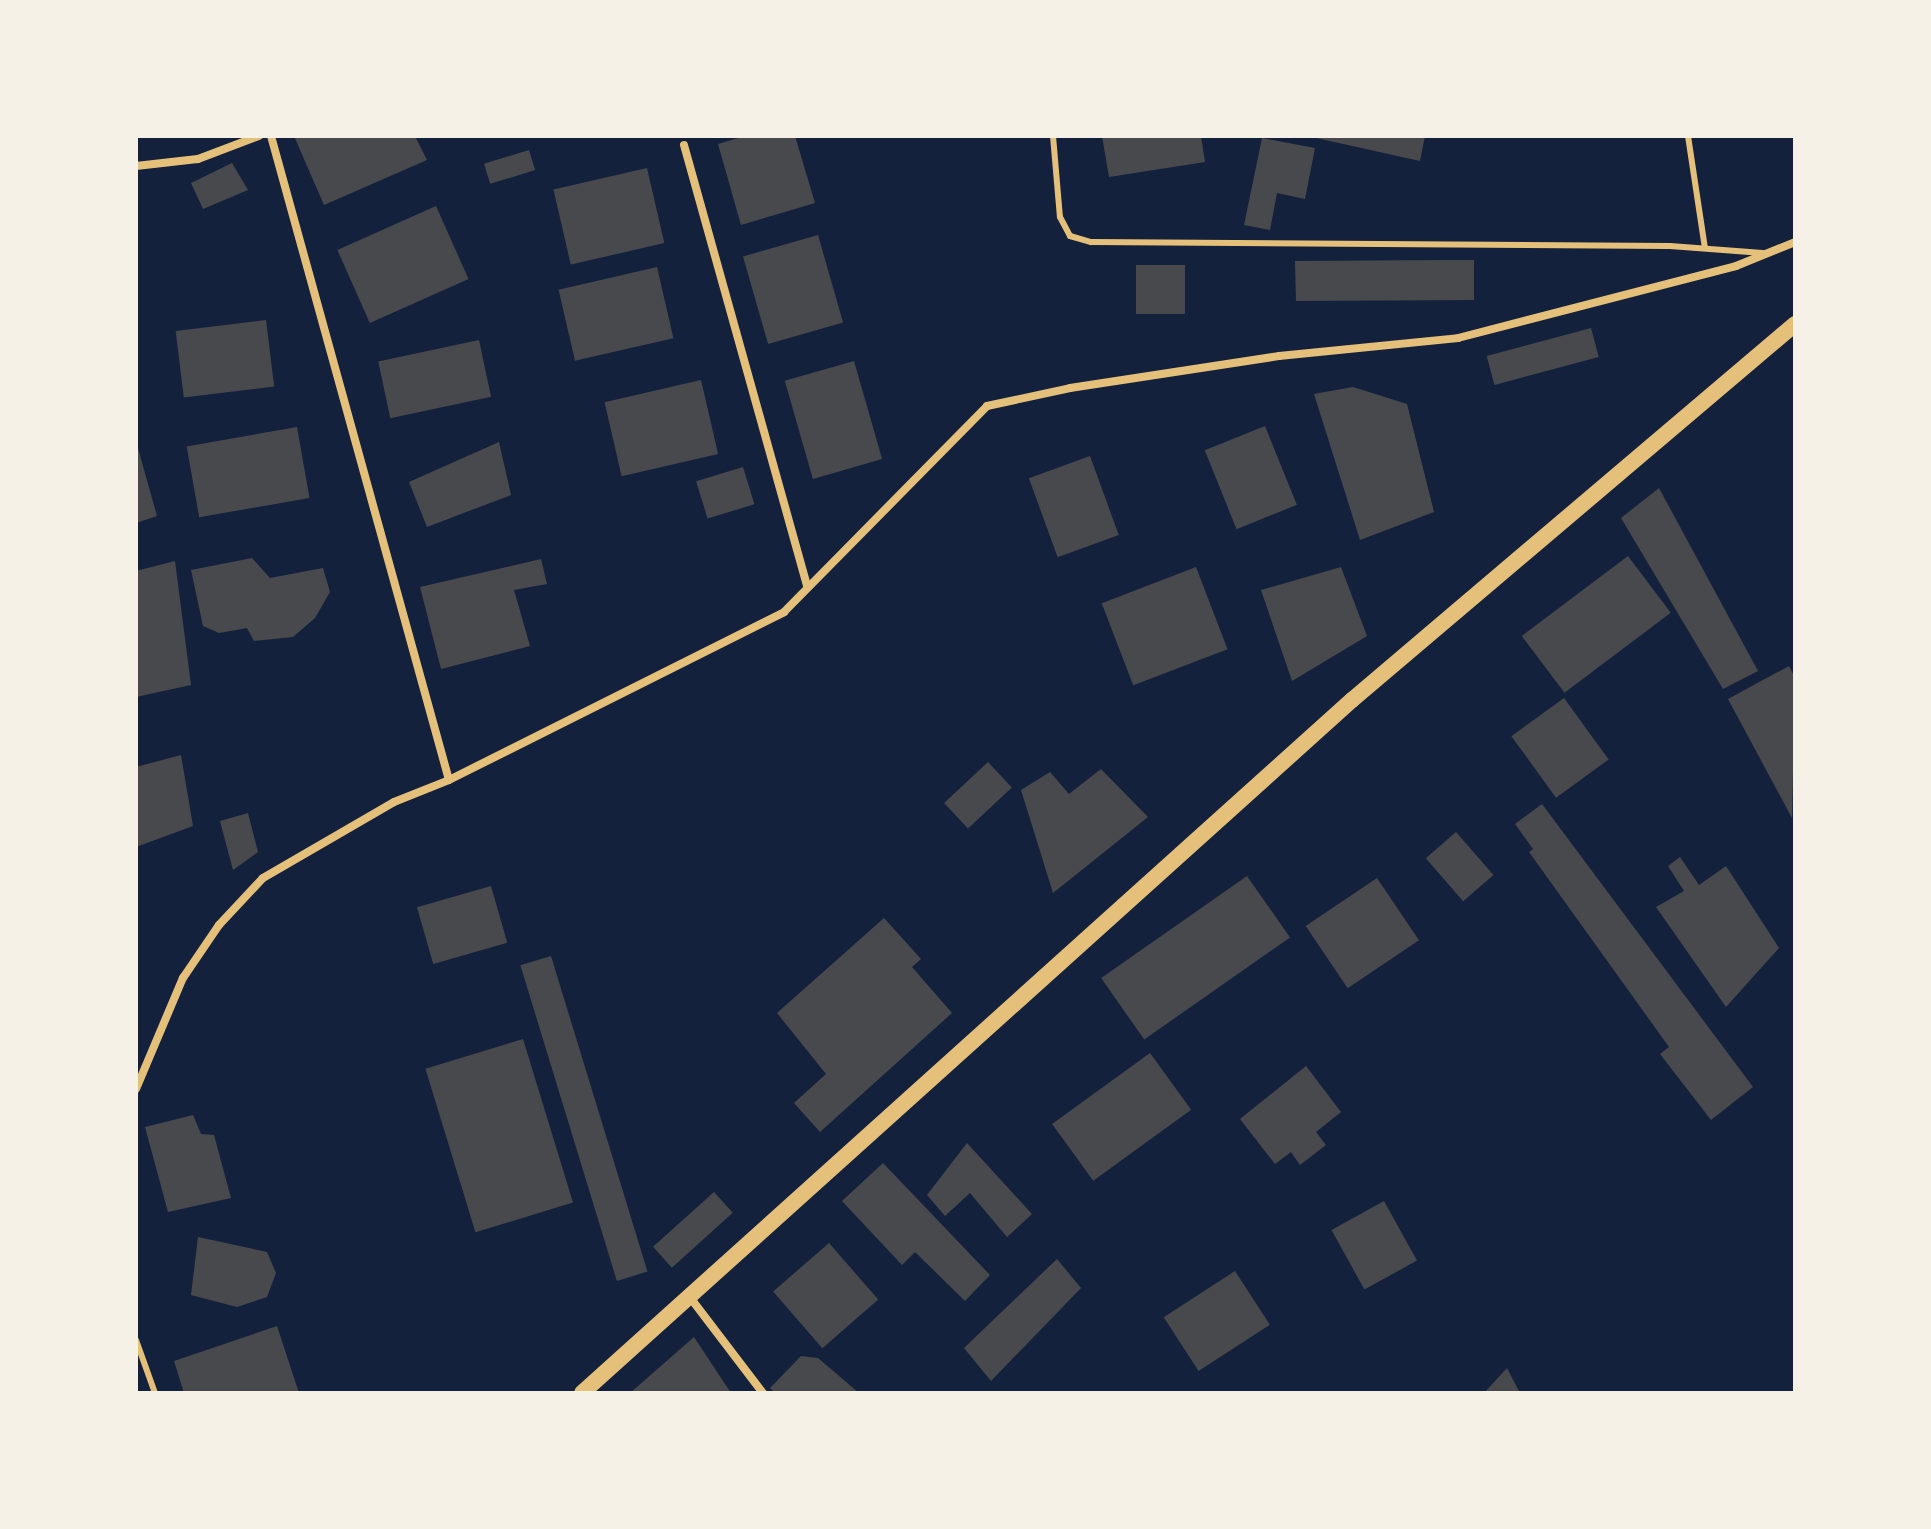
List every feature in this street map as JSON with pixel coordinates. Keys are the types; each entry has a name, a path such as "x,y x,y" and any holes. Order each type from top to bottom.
{"main road":[{"path":"582,1393 1352,700 1795,324"}],"street":[{"path":"136,166 198,159 259,136"},
{"path":"271,136 449,780"},
{"path":"684,145 807,587"},
{"path":"136,1089 183,978 219,925 263,878 394,802 449,780 784,612 807,587 861,540 987,406 1070,388 1279,356 1458,338 1767,253 1795,242"},
{"path":"689,1296 763,1393"}],"lane":[{"path":"1053,136 1060,217 1070,236 1091,242 1705,248 1767,253"},
{"path":"1688,136 1705,248"},
{"path":"136,1340 155,1393"}],"building":[{"path":"294,136 415,136 427,160 324,205"},
{"path":"745,136 795,136 815,203 741,225 718,144"},
{"path":"1102,136 1201,136 1205,162 1109,177"},
{"path":"1307,136 1425,136 1420,161"},
{"path":"1262,138 1315,148 1305,199 1277,193 1270,230 1244,225"},
{"path":"529,150 535,170 490,184 484,164"},
{"path":"232,163 248,190 203,209 191,183"},
{"path":"647,168 664,243 571,265 553,190"},
{"path":"436,206 469,279 370,323 337,250"},
{"path":"818,235 843,322 768,344 743,256"},
{"path":"1474,260 1474,300 1296,301 1295,261"},
{"path":"1136,265 1185,265 1185,314 1136,314"},
{"path":"657,267 673,338 575,361 559,290"},
{"path":"266,320 274,387 184,398 176,331"},
{"path":"1591,328 1599,357 1494,385 1487,356"},
{"path":"479,340 491,397 390,418 378,361"},
{"path":"854,361 882,459 813,479 785,381"},
{"path":"701,380 718,454 622,476 605,402"},
{"path":"1353,387 1407,404 1434,512 1360,540 1314,394"},
{"path":"1265,426 1297,505 1237,529 1205,450"},
{"path":"297,427 310,498 199,517 187,446"},
{"path":"136,441 157,516 136,523"},
{"path":"499,442 511,495 427,527 409,482"},
{"path":"1090,456 1119,535 1058,557 1029,478"},
{"path":"743,467 754,504 708,519 696,481"},
{"path":"1659,488 1758,671 1723,689 1621,518"},
{"path":"1628,556 1671,613 1565,693 1522,636"},
{"path":"252,558 270,578 323,568 330,592 315,618 293,637 254,641 247,628 219,633 203,626 191,570"},
{"path":"541,559 547,584 514,590 530,646 441,669 420,587"},
{"path":"175,561 191,685 136,697 136,571"},
{"path":"1196,567 1228,649 1133,685 1102,603"},
{"path":"1341,567 1367,636 1292,681 1261,590"},
{"path":"1789,666 1795,678 1792,818 1728,699"},
{"path":"1564,698 1609,759 1556,798 1511,736"},
{"path":"181,755 193,826 136,847 136,767"},
{"path":"988,762 1012,788 968,829 944,803"},
{"path":"1101,769 1148,817 1053,893 1021,790 1050,772 1069,794"},
{"path":"1542,804 1753,1087 1711,1120 1660,1054 1669,1047 1529,852 1533,849 1515,824"},
{"path":"248,813 258,852 233,870 220,821"},
{"path":"1456,832 1493,875 1463,901 1426,858"},
{"path":"1680,857 1699,885 1726,866 1779,948 1726,1007 1656,907 1684,891 1668,866"},
{"path":"1247,876 1290,937 1144,1040 1101,978"},
{"path":"1377,878 1419,940 1348,988 1306,926"},
{"path":"491,886 507,943 433,964 417,907"},
{"path":"884,918 921,959 912,967 952,1013 820,1132 794,1103 826,1074 777,1013"},
{"path":"551,956 647,1272 617,1281 520,965"},
{"path":"523,1039 573,1203 475,1232 425,1069"},
{"path":"1150,1053 1191,1110 1093,1181 1052,1124"},
{"path":"1306,1066 1341,1112 1316,1132 1326,1145 1300,1165 1291,1152 1275,1164 1240,1119"},
{"path":"193,1115 201,1134 214,1135 231,1198 168,1212 145,1127"},
{"path":"967,1143 1032,1214 1007,1237 970,1193 945,1216 927,1195"},
{"path":"883,1163 990,1275 965,1301 915,1252 902,1265 842,1201"},
{"path":"714,1192 733,1213 672,1268 653,1247"},
{"path":"1384,1201 1417,1260 1364,1290 1332,1230"},
{"path":"198,1237 267,1252 276,1273 267,1297 237,1307 191,1295"},
{"path":"829,1243 878,1300 822,1348 773,1292"},
{"path":"1057,1259 1081,1288 991,1381 964,1348"},
{"path":"1235,1271 1270,1325 1199,1371 1164,1317"},
{"path":"277,1326 299,1393 184,1393 174,1361"},
{"path":"694,1337 731,1393 630,1393"},
{"path":"801,1356 818,1358 859,1393 775,1393 770,1388"},
{"path":"1507,1368 1520,1393 1484,1393"}]}
